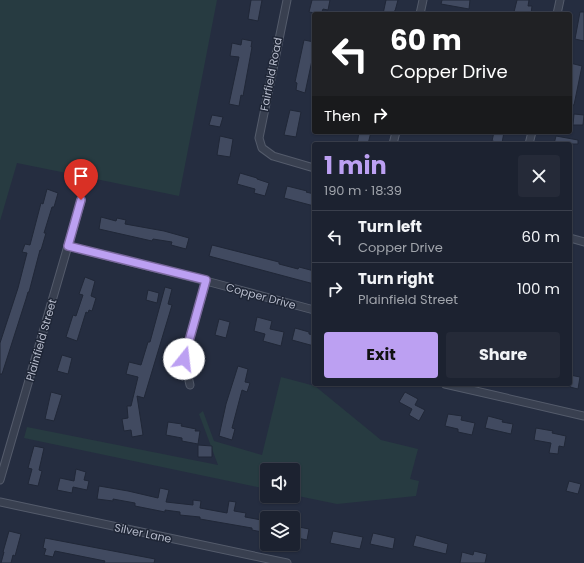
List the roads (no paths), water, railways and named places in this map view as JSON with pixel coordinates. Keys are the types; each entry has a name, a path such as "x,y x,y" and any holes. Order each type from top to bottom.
{"street":[{"name":"Fairfield Road","path":"286,0 259,138 262,148 273,156 312,167"},
{"path":"420,12 423,0"},
{"path":"557,12 560,0"},
{"name":"Plainfield Street","path":"0,480 81,200"},
{"path":"572,239 584,242"},
{"name":"Copper Drive","path":"68,246 206,280 312,309"},
{"path":"190,385 184,359 206,280"},
{"path":"454,386 584,416"},
{"name":"Silver Lane","path":"0,502 287,563"}]}
